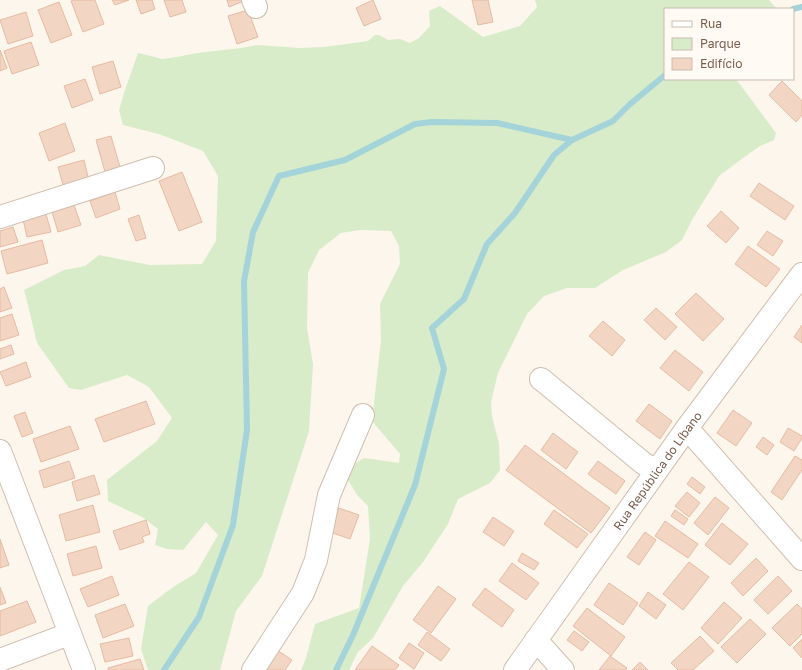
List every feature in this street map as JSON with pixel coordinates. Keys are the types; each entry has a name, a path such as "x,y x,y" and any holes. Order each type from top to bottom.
{"street":[{"path":"0,217 153,168"},
{"name":"Rua República do Líbano","path":"515,670 687,428 802,274"},
{"path":"540,379 656,472"},
{"path":"253,670 303,593 316,560 329,495 363,415"},
{"path":"687,428 802,560"},
{"path":"0,451 84,670"},
{"path":"0,660 70,634"},
{"path":"536,640 563,670"}],"green space":[{"path":"535,0 769,0 776,8 664,8 664,80 737,80 776,133 774,140 760,146 719,176 692,220 682,240 666,252 623,270 595,288 567,288 544,296 527,314 498,373 491,402 492,416 499,444 500,470 490,483 458,499 448,524 423,562 403,586 373,638 358,652 349,670 301,670 306,658 315,624 359,608 370,539 368,506 358,496 346,477 356,463 364,458 399,463 400,454 372,421 381,340 380,304 400,264 399,246 391,231 360,230 341,233 319,250 308,273 307,328 313,364 309,431 262,576 236,611 220,670 148,670 141,649 148,606 173,587 196,573 218,535 206,522 183,550 167,549 155,545 158,529 142,517 108,501 107,480 157,441 172,418 149,387 127,375 81,390 69,388 37,343 24,290 64,270 85,266 99,255 150,265 202,264 216,241 218,176 203,151 159,134 123,125 119,110 138,53 162,59 258,45 300,48 324,47 368,41 375,35 379,35 388,40 400,39 410,43 419,38 430,26 429,11 440,6 483,37 520,26 537,7"}],"building":[{"path":"95,0 104,24 83,32 71,1"},
{"path":"112,0 129,0 115,5"},
{"path":"136,0 152,0 155,9 141,14"},
{"path":"164,0 182,0 186,12 170,17"},
{"path":"227,0 244,0 244,1 229,7"},
{"path":"373,0 381,19 364,26 356,8"},
{"path":"472,0 488,0 493,22 478,25"},
{"path":"59,2 72,35 51,43 38,10"},
{"path":"248,10 258,37 237,44 228,16"},
{"path":"26,12 33,36 8,44 0,20"},
{"path":"31,42 39,65 12,74 4,51"},
{"path":"0,50 7,68 0,71"},
{"path":"113,61 121,87 100,94 92,67"},
{"path":"85,79 93,100 72,108 64,86"},
{"path":"782,81 802,101 802,115 796,122 769,95"},
{"path":"65,123 75,151 49,161 39,133"},
{"path":"111,136 120,167 105,172 96,140"},
{"path":"84,160 89,181 64,188 58,167"},
{"path":"182,172 202,222 179,231 159,181"},
{"path":"759,183 794,206 785,220 750,196"},
{"path":"115,192 120,209 96,218 90,201"},
{"path":"74,205 81,225 58,232 52,212"},
{"path":"721,211 739,228 726,243 707,226"},
{"path":"46,214 51,232 27,237 23,219"},
{"path":"139,215 146,238 136,241 128,219"},
{"path":"13,227 18,242 0,247 0,231"},
{"path":"767,231 783,241 773,256 757,245"},
{"path":"42,240 48,263 7,274 1,251"},
{"path":"748,246 780,269 766,287 735,264"},
{"path":"4,287 12,308 0,312 0,289"},
{"path":"696,293 724,319 703,341 675,314"},
{"path":"656,308 677,327 665,340 644,320"},
{"path":"12,314 19,335 0,341 0,318"},
{"path":"603,321 625,340 612,356 589,336"},
{"path":"802,325 802,343 794,337"},
{"path":"11,345 14,354 0,359 0,349"},
{"path":"675,350 703,372 689,391 660,368"},
{"path":"26,362 31,377 6,386 0,372"},
{"path":"146,401 155,424 104,442 95,419"},
{"path":"649,404 672,421 660,439 636,421"},
{"path":"733,410 752,423 736,446 717,433"},
{"path":"25,412 33,433 22,437 14,416"},
{"path":"70,426 79,449 41,462 33,439"},
{"path":"788,428 802,436 794,451 780,442"},
{"path":"553,433 578,452 566,469 541,450"},
{"path":"763,437 774,445 767,455 756,447"},
{"path":"525,445 610,508 591,533 506,470"},
{"path":"795,456 802,460 802,470 782,500 771,492"},
{"path":"69,461 75,478 44,488 39,471"},
{"path":"598,461 625,481 616,494 588,474"},
{"path":"94,475 100,494 77,501 72,482"},
{"path":"692,477 705,487 700,494 687,484"},
{"path":"687,492 700,503 689,517 675,506"},
{"path":"715,497 729,508 708,535 694,523"},
{"path":"93,505 100,532 66,541 59,515"},
{"path":"339,508 359,515 350,539 330,532"},
{"path":"554,510 588,534 577,548 544,524"},
{"path":"675,510 688,519 684,525 671,516"},
{"path":"493,517 514,531 504,546 483,532"},
{"path":"146,520 150,534 142,537 144,542 120,550 113,531"},
{"path":"665,521 698,544 688,558 655,536"},
{"path":"722,523 748,544 730,565 705,545"},
{"path":"645,532 656,540 639,565 627,557"},
{"path":"0,539 9,565 0,568"},
{"path":"96,546 102,568 73,576 67,554"},
{"path":"522,553 539,563 534,570 518,561"},
{"path":"756,558 768,571 743,596 731,583"},
{"path":"689,562 709,577 683,610 663,594"},
{"path":"512,563 539,583 526,600 499,581"},
{"path":"112,576 119,595 88,607 80,589"},
{"path":"778,576 792,591 768,614 754,600"},
{"path":"609,583 638,603 623,625 594,605"},
{"path":"438,586 456,599 431,633 413,620"},
{"path":"0,587 6,603 0,605"},
{"path":"485,588 514,610 502,627 472,605"},
{"path":"648,592 666,605 656,619 639,606"},
{"path":"27,601 36,622 0,636 0,611"},
{"path":"724,602 742,618 718,644 701,628"},
{"path":"125,604 134,626 103,638 95,615"},
{"path":"797,604 802,609 802,634 790,646 772,628"},
{"path":"587,608 625,637 611,656 573,626"},
{"path":"750,619 766,634 737,663 721,647"},
{"path":"574,631 589,642 582,651 567,640"},
{"path":"427,632 450,649 441,661 418,645"},
{"path":"700,636 714,651 693,670 678,670 671,663"},
{"path":"129,638 133,656 105,662 100,644"},
{"path":"802,639 802,658 793,648"},
{"path":"409,643 424,653 414,669 399,658"},
{"path":"372,646 399,665 395,670 355,670"},
{"path":"277,650 292,660 285,670 264,670"},
{"path":"610,656 627,668 625,670 599,670"},
{"path":"140,659 144,670 108,670 108,668"},
{"path":"640,662 648,670 632,670"}],"waterway":[{"path":"794,9 802,7"},
{"path":"336,670 353,635 415,485 444,369 432,328 464,299 487,244 515,213 554,155 572,140 613,121 629,105 664,76"},
{"path":"164,670 199,617 233,525 247,430 244,281 253,232 279,176 345,160 415,124 432,122 497,123 572,140"}]}
